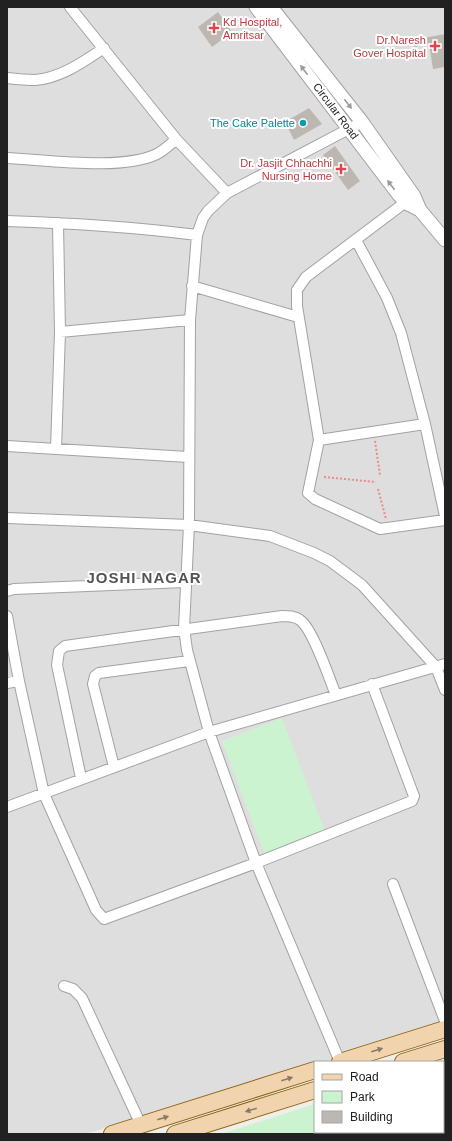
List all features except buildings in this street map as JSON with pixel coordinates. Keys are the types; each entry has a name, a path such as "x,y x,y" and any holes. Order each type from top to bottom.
{"main road":[{"path":"343,1061 445,1029"},
{"path":"409,1061 445,1050"},
{"path":"116,1133 314,1070"},
{"path":"175,1134 314,1090"}],"street":[{"path":"70,7 176,139 227,193"},
{"name":"Circular Road","path":"256,7 349,128 445,240"},
{"name":"Circular Road","path":"271,7 362,122 410,199"},
{"path":"7,78 35,80 59,75 70,70 104,48"},
{"path":"340,1061 256,863 208,732 189,661 184,628 185,582 189,526 188,457 190,320 196,235 203,218 208,211 227,193 362,122"},
{"path":"7,158 115,163 133,161 164,150 176,139"},
{"path":"410,199 300,283 296,296 298,317 319,440 308,487 308,493 315,500 380,529 445,520"},
{"path":"7,221 58,222 159,230 196,235"},
{"path":"56,449 60,332 58,222"},
{"path":"356,240 395,314 425,424 445,516"},
{"path":"192,286 298,317"},
{"path":"60,332 190,320"},
{"path":"319,440 425,424"},
{"path":"7,446 188,457"},
{"path":"435,472 445,469"},
{"path":"7,518 189,526 270,536 314,552 330,561 362,585 440,665 445,690"},
{"path":"7,591 14,589 185,582"},
{"path":"7,616 19,681 44,794 96,910 104,919 256,863 408,803 413,799 412,791 372,684"},
{"path":"81,778 57,664 59,651 64,646 184,628 282,616 300,619 309,630 336,695"},
{"path":"114,766 93,684 95,676 99,674 189,661"},
{"path":"7,808 81,778 208,732 440,665"},
{"path":"7,682 19,681"},
{"path":"393,884 445,1021"},
{"path":"64,986 73,989 82,998 141,1125"}],"path":[{"path":"375,438 380,475"},
{"path":"324,477 376,482"},
{"path":"378,489 386,520"}],"shaded area":[{"path":"7,7 445,7 445,1025 326,1061 314,1061 314,1064 85,1134 7,1134"}],"green space":[{"path":"282,718 325,832 265,855 222,741"},
{"path":"445,1063 445,1134 221,1134 314,1104 314,1133 444,1133"}],"place":[{"name":"Kd Hospital, Amritsar","path":"214,28"},
{"name":"Dr.Naresh Gover Hospital","path":"435,46"},
{"name":"The Cake Palette","path":"303,123"},
{"name":"Dr. Jasjit Chhachhi Nursing Home","path":"341,169"}],"district":[{"name":"JOSHI NAGAR","path":"144,577"}]}
